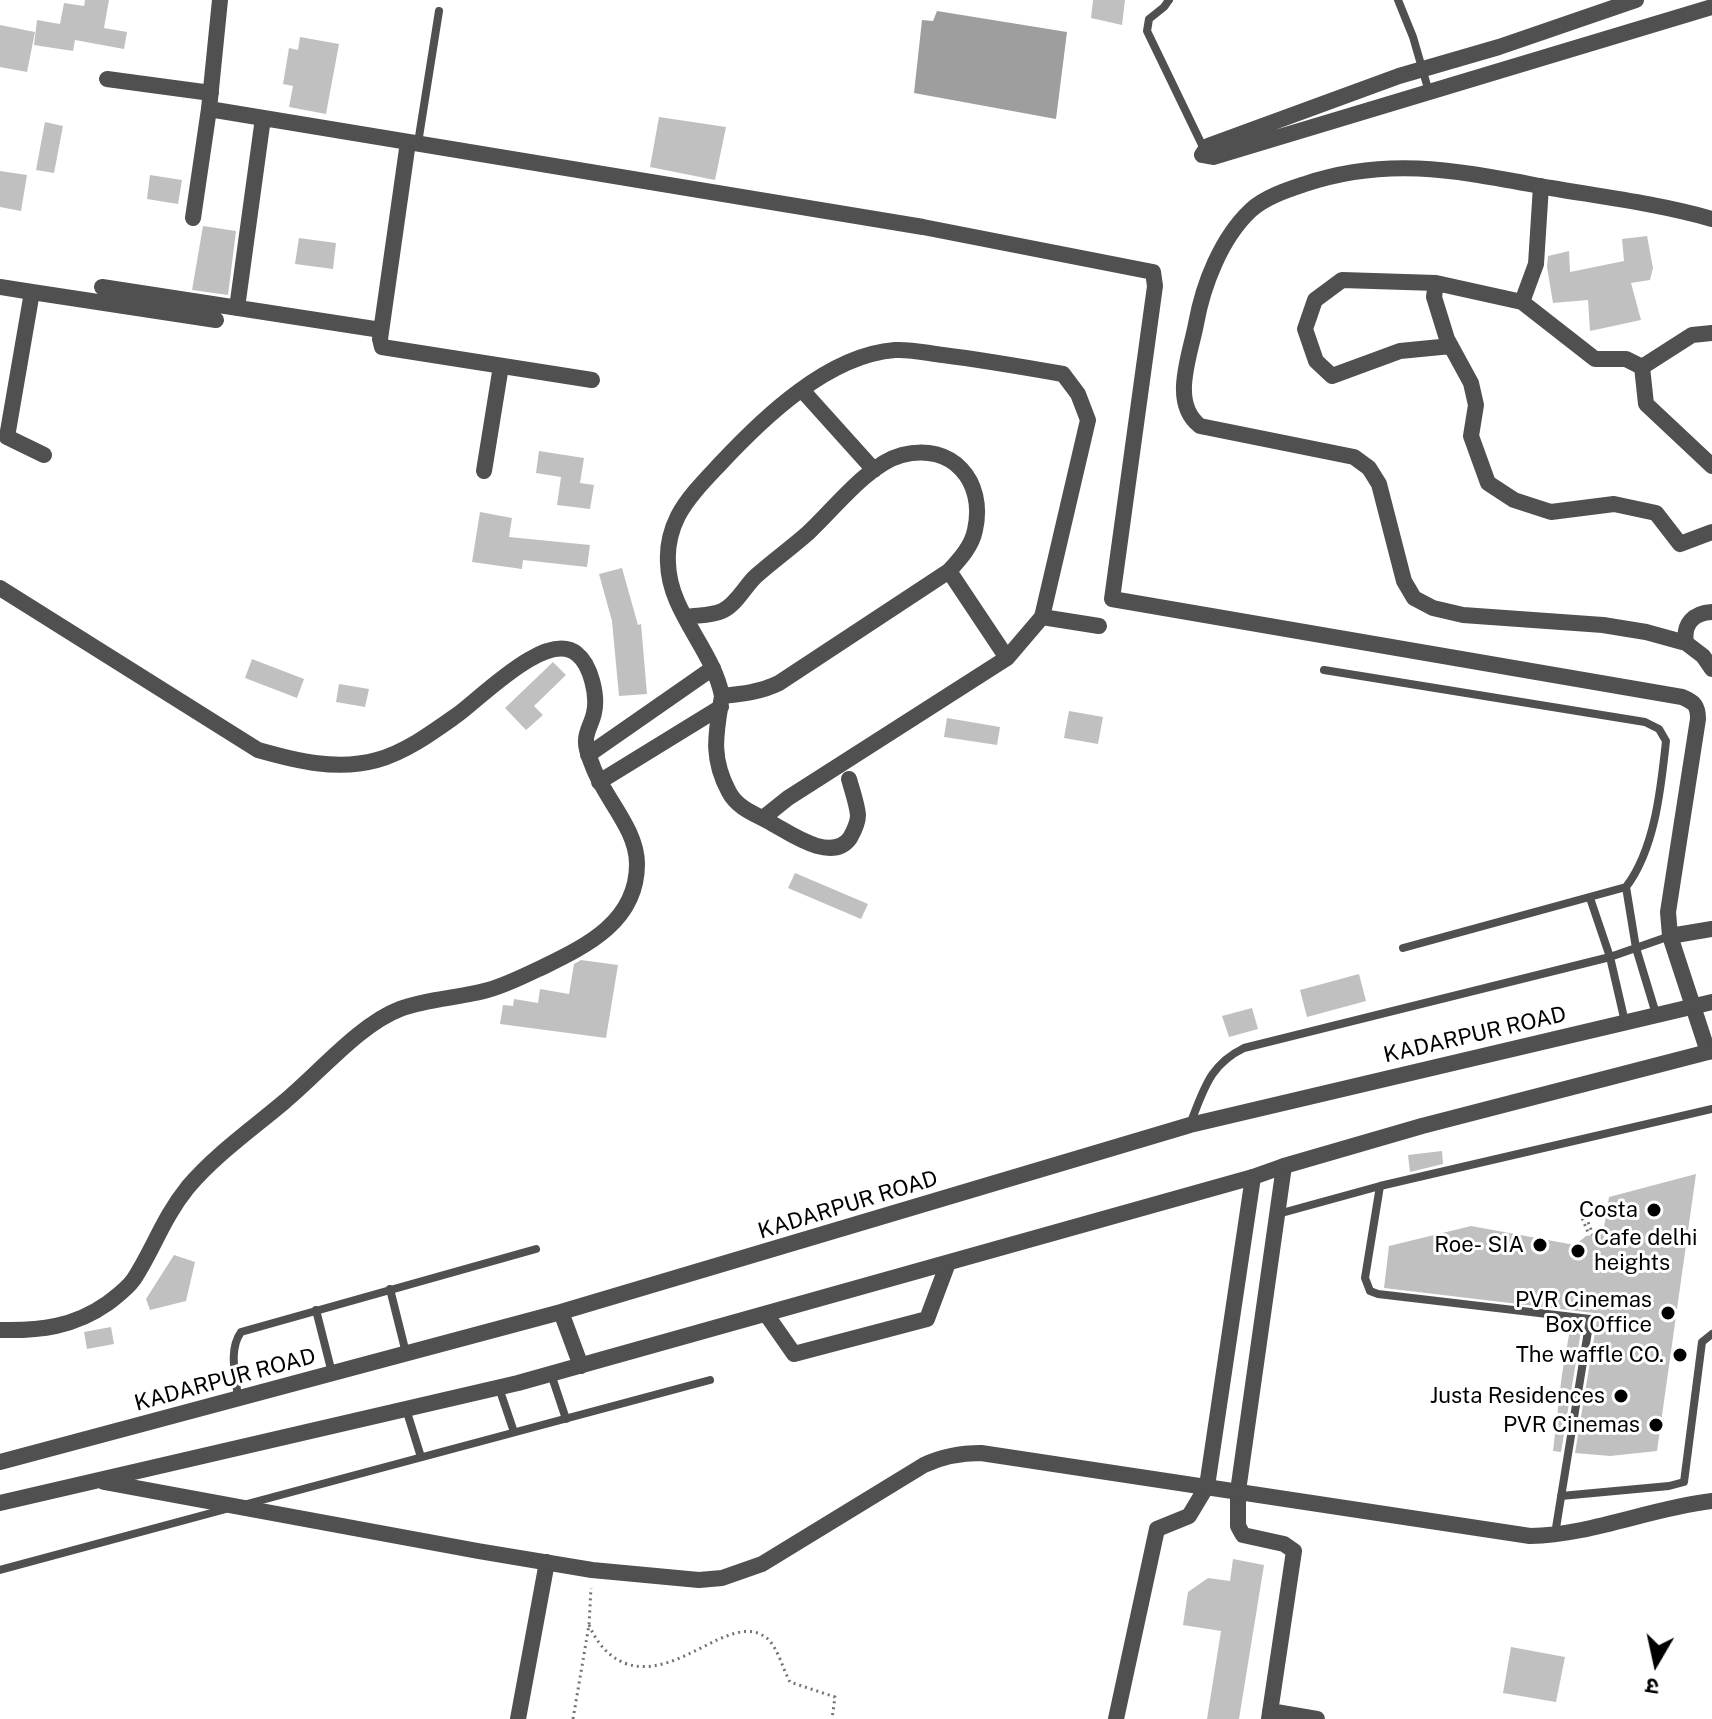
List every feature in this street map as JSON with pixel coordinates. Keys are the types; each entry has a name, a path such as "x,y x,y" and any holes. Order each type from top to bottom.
{"street":[{"path":"1636,0 1499,47 1422,69 1208,146 1202,155 1213,157 1712,7"},
{"path":"193,218 210,101 215,1"},
{"path":"0,1503 499,1388 1253,1177 1422,1126 1710,1052 1670,936 1668,912 1698,719 1698,709 1693,702 1112,599 1155,286 1153,272 923,227 263,118 210,101 107,79"},
{"path":"237,308 263,118"},
{"path":"413,143 379,343 386,348 592,380"},
{"path":"1709,662 1686,643 1646,632 1603,625 1463,615 1433,608 1414,598 1404,581 1379,484 1369,468 1354,457 1200,426 1190,418 1184,404 1200,302 1228,238 1252,209 1280,192 1332,175 1409,166 1464,172 1712,219"},
{"path":"1522,302 1536,264 1541,186"},
{"path":"1451,346 1400,351 1332,376 1316,361 1305,329 1315,300 1342,280 1436,283 1522,302 1595,359 1626,359 1642,367"},
{"path":"1436,283 1434,297 1451,346 1471,383 1476,405 1471,436 1488,483 1514,500 1551,512 1614,504 1656,513 1680,544 1712,532"},
{"path":"0,287 216,320"},
{"path":"102,287 381,330"},
{"path":"32,292 3,436 44,455"},
{"path":"1642,367 1692,335 1712,333"},
{"path":"763,818 798,791 1007,658 1042,617 1088,420 1078,394 1063,374 895,350 848,364 815,380 782,403 706,479 680,513 669,541 668,577 713,668 721,702 715,738 718,764 729,792 749,812 800,839 828,848 839,847 847,842 858,816 849,779"},
{"path":"484,471 501,366"},
{"path":"1642,367 1646,404 1712,466"},
{"path":"802,390 874,470"},
{"path":"599,782 721,702 764,691 779,683 949,571 970,544 976,529 976,492 972,481 950,460 921,454 898,456 874,470 809,532 755,577 728,608 713,614 686,617"},
{"path":"949,571 1007,658"},
{"path":"0,588 258,750 315,763 359,764 398,753 457,715 516,666 560,648 569,650 578,654 586,667 595,699 594,715 585,744 588,755 599,782 631,837 636,853 636,882 630,900 609,928 590,943 509,983 401,1008 366,1029 190,1185 157,1232 133,1281 122,1292 88,1317 61,1327 35,1331 0,1330"},
{"path":"1686,643 1689,622 1697,613 1712,612"},
{"path":"1042,617 1099,626"},
{"path":"588,755 713,668"},
{"path":"1670,936 1712,929"},
{"name":"KADARPUR ROAD","path":"0,1462 561,1312 1190,1125 1712,1002"},
{"path":"1284,1166 1238,1491 1240,1531 1248,1537 1284,1544 1294,1551 1269,1715 1317,1719"},
{"path":"1116,1719 1157,1529 1189,1516 1207,1486 1253,1177"},
{"path":"1242,1260 1270,1264"},
{"path":"766,1314 794,1354 927,1319 948,1263"},
{"path":"561,1312 581,1366"},
{"path":"1227,1363 1255,1367"},
{"path":"94,1480 592,1570 699,1580 740,1573 762,1564 924,1465 961,1453 981,1453 1530,1536 1555,1535 1712,1501"},
{"path":"518,1719 547,1562"}],"lane":[{"path":"1169,0 1149,19 1147,31 1204,150"},
{"path":"1398,0 1429,92"},
{"path":"413,143 439,11"},
{"path":"1324,670 1645,722 1659,729 1666,741 1648,848 1626,887 1403,948"},
{"path":"1626,887 1636,948 1656,1014"},
{"path":"1590,898 1610,957 1625,1022"},
{"path":"1190,1125 1210,1076 1218,1065 1244,1048 1610,957 1670,936"},
{"path":"1277,1214 1380,1186 1712,1109"},
{"path":"1380,1186 1365,1278 1370,1291 1590,1319 1555,1535"},
{"path":"238,1399 233,1352 235,1340 241,1332 536,1249"},
{"path":"390,1289 406,1354"},
{"path":"316,1310 332,1374"},
{"path":"1688,1504 1684,1482 1702,1342 1712,1334"},
{"path":"551,1374 566,1419"},
{"path":"0,1570 710,1380"},
{"path":"499,1388 514,1432"},
{"path":"406,1409 421,1457"},
{"path":"1561,1496 1684,1482"}],"path":[{"path":"1582,1212 1591,1235"},
{"path":"573,1719 589,1625 592,1570"},
{"path":"589,1625 594,1637 609,1654 619,1661 643,1667 663,1666 745,1631 760,1633 770,1641 790,1682 835,1697 832,1719"}],"shaded area":[{"path":"937,11 1067,32 1056,119 914,93 922,20 933,21"}],"building":[{"path":"85,0 109,0 104,28 127,32 124,49 75,40 73,51 34,45 37,20 60,24 64,3 84,6"},
{"path":"1093,0 1125,0 1122,25 1091,18"},
{"path":"0,25 35,32 27,72 0,67"},
{"path":"300,37 339,44 326,114 289,107 293,86 283,84 289,48 298,50"},
{"path":"659,117 726,127 715,180 650,167"},
{"path":"45,122 63,126 54,173 36,170"},
{"path":"0,171 27,175 21,211 0,207"},
{"path":"150,175 182,180 178,204 147,199"},
{"path":"203,226 236,231 228,295 192,290"},
{"path":"1647,236 1653,268 1650,280 1631,283 1641,320 1590,331 1588,300 1553,303 1548,256 1569,251 1570,272 1624,261 1622,239"},
{"path":"299,238 336,243 333,269 295,264"},
{"path":"539,451 584,458 580,483 594,485 590,509 557,505 561,477 536,473"},
{"path":"480,512 512,518 509,537 590,545 587,567 523,560 522,569 472,562"},
{"path":"622,568 638,625 641,624 647,694 619,696 612,621 599,574"},
{"path":"252,659 304,679 297,698 245,678"},
{"path":"553,662 566,675 534,706 543,715 526,730 505,708"},
{"path":"339,684 369,689 365,707 336,702"},
{"path":"1069,711 1103,717 1098,744 1064,738"},
{"path":"947,718 1000,727 997,745 944,737"},
{"path":"795,873 868,904 861,919 788,888"},
{"path":"581,960 618,965 606,1038 500,1024 503,1005 513,1006 514,999 538,1003 540,989 569,994 574,964"},
{"path":"1359,974 1366,1001 1307,1017 1300,990"},
{"path":"1252,1008 1258,1029 1229,1037 1222,1016"},
{"path":"1442,1151 1443,1164 1410,1172 1408,1155"},
{"path":"1696,1174 1657,1451 1610,1456 1575,1453 1597,1320 1594,1313 1384,1288 1389,1246 1471,1226 1575,1245 1586,1236 1603,1233 1609,1197"},
{"path":"174,1255 195,1262 186,1301 150,1310 146,1299"},
{"path":"1571,1324 1582,1325 1561,1452 1553,1451"},
{"path":"111,1327 114,1344 87,1349 84,1332"},
{"path":"1233,1559 1264,1565 1239,1719 1207,1719 1221,1631 1183,1625 1188,1592 1208,1578 1230,1581"},
{"path":"1511,1647 1565,1657 1556,1702 1503,1693"}],"place":[{"name":"Costa","path":"1654,1210"},
{"name":"Roe- SIA","path":"1540,1245"},
{"name":"Cafe delhi heights","path":"1578,1251"},
{"name":"PVR Cinemas Box Office","path":"1668,1313"},
{"name":"The waffle CO.","path":"1680,1355"},
{"name":"Justa Residences","path":"1621,1396"},
{"name":"PVR Cinemas","path":"1656,1425"}]}
